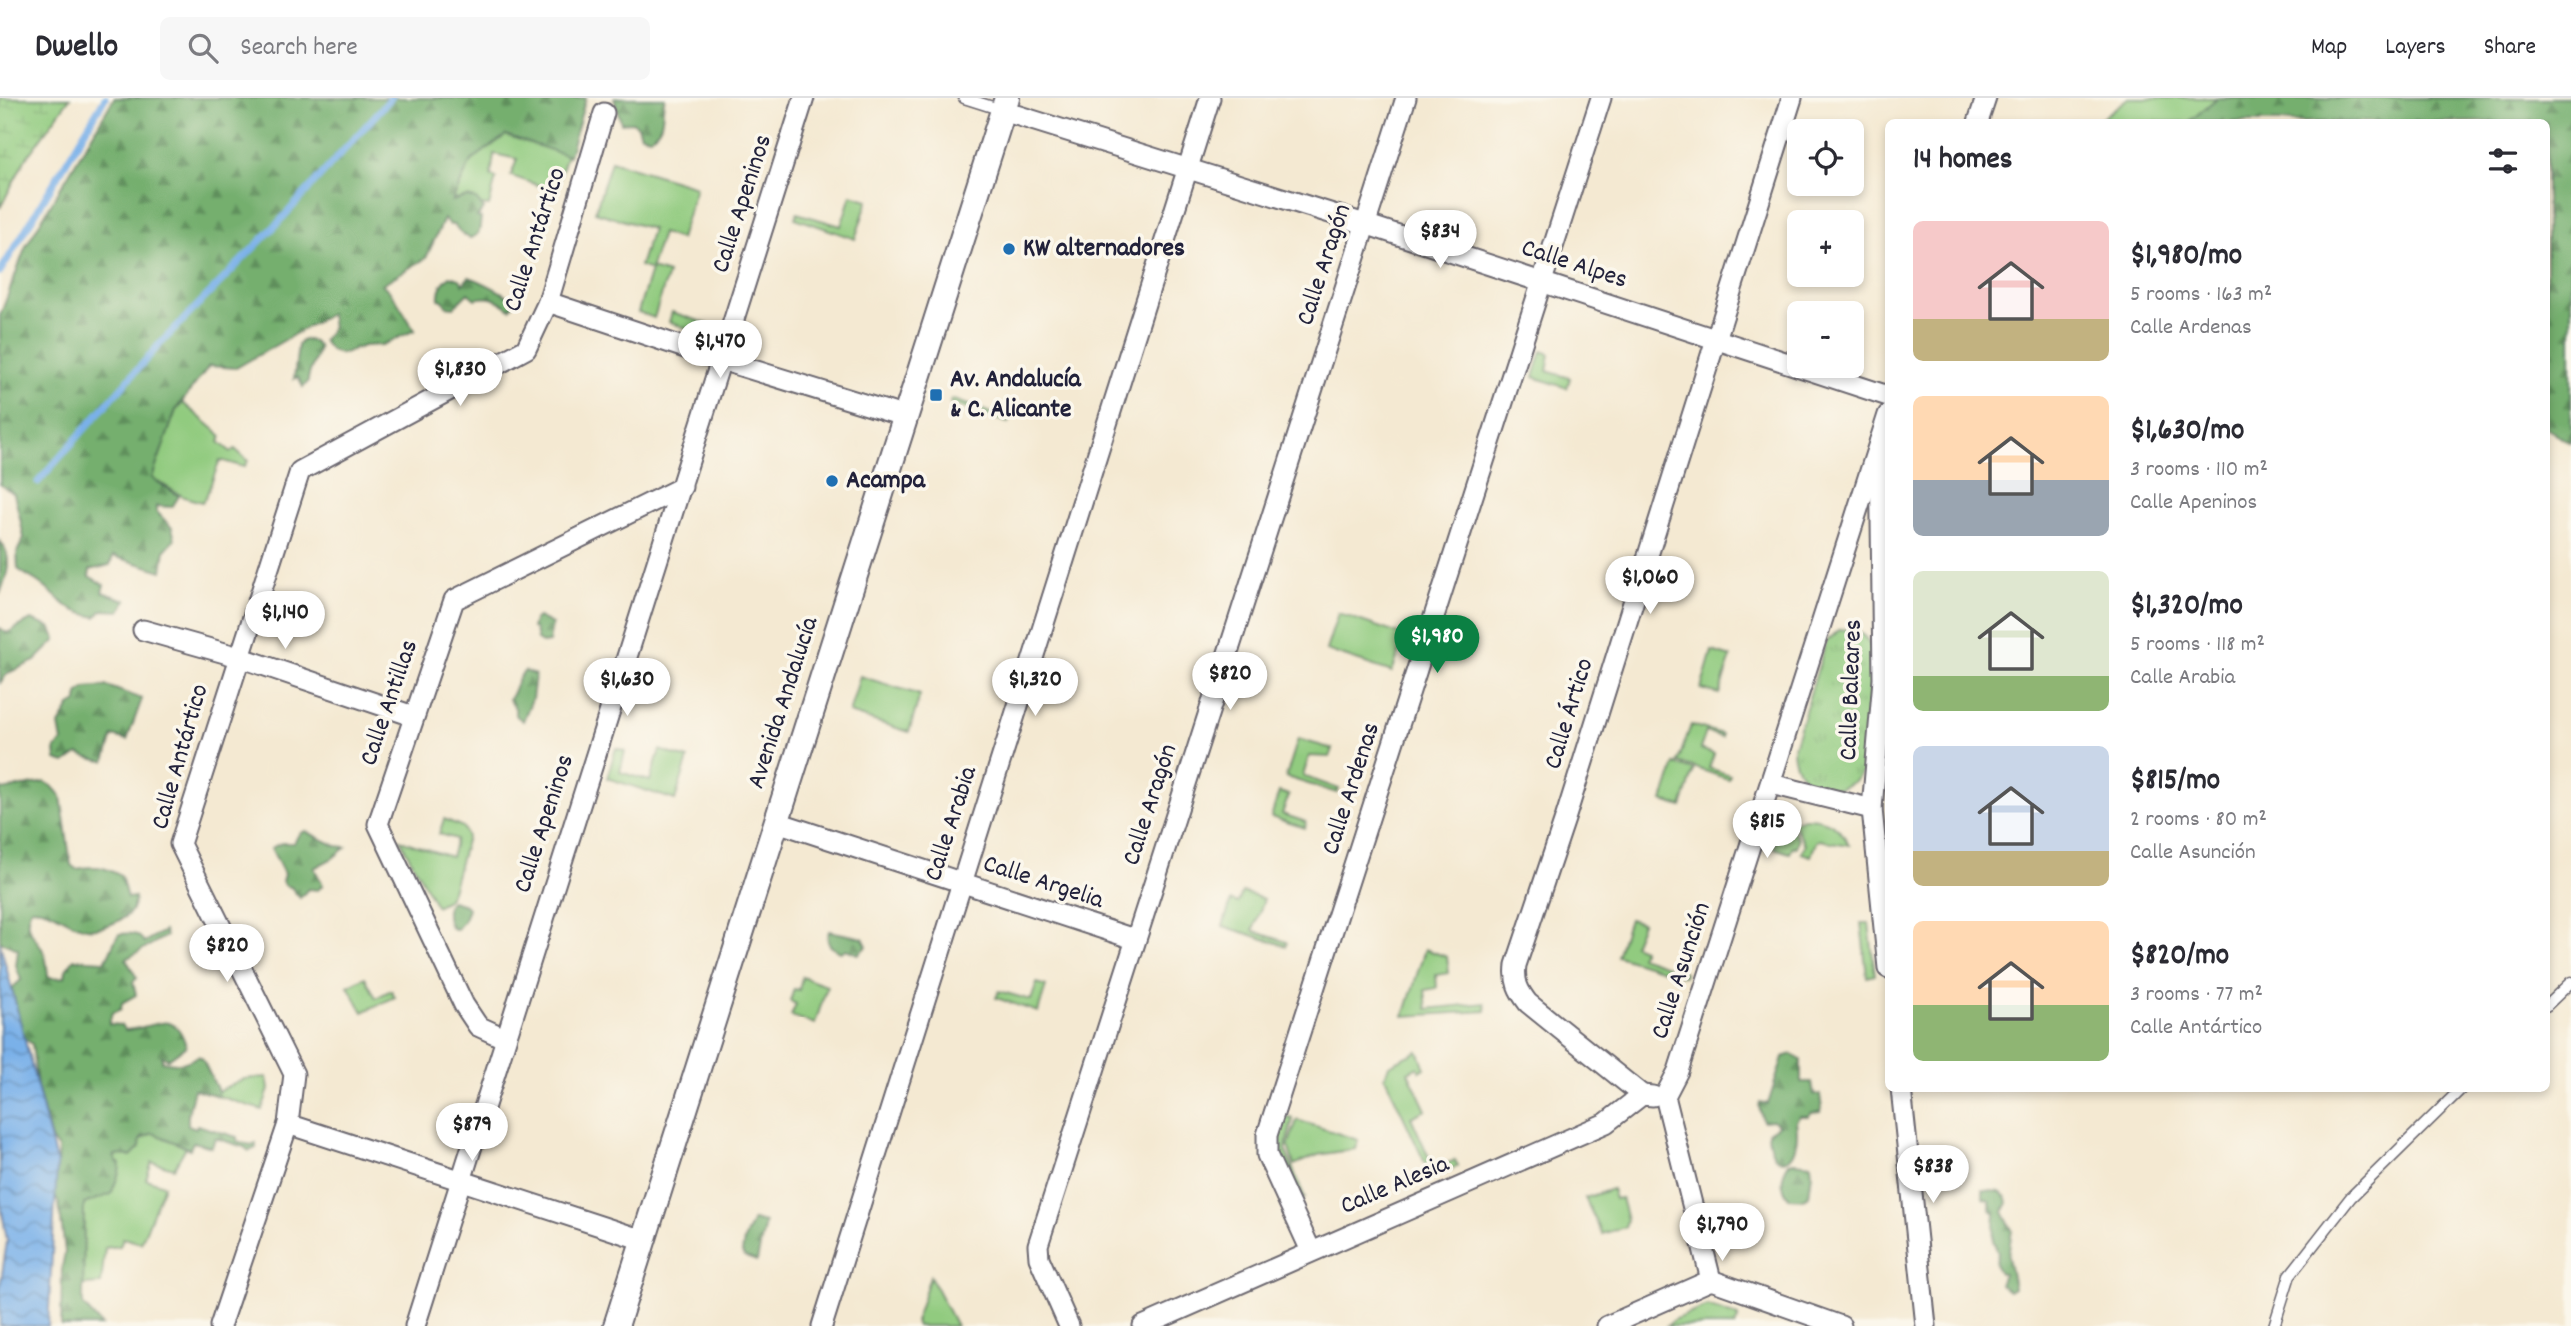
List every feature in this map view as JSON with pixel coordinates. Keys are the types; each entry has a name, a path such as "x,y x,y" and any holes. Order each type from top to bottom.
{"street":[{"name":"Calle Apeninos","path":"415,1326 459,1180 804,98"},
{"name":"Calle Arabia","path":"822,1326 1210,98"},
{"name":"Calle Aragón","path":"1069,1326 1039,1258 1038,1245 1406,98"},
{"name":"Calle Ardenas","path":"1311,1251 1267,1155 1267,1135 1601,98"},
{"name":"Calle Ártico","path":"1642,1095 1528,1003 1518,990 1514,978 1792,98"},
{"path":"1980,119 1986,98"},
{"name":"Calle Alpes","path":"1005,104 1188,169 1365,224 1885,395"},
{"name":"Avenida Andalucía","path":"616,1326 1005,104"},
{"name":"Calle Antártico","path":"220,1326 288,1124 294,1074 180,844 239,657 300,471 526,349 548,302 604,113"},
{"path":"548,302 721,360 906,417"},
{"name":"Calle Baleares","path":"1885,424 1880,440 1883,679 1872,809 1885,938"},
{"name":"Calle Asunción","path":"1665,1096 1678,1071 1880,440"},
{"name":"Calle Antillas","path":"504,1038 478,1026 464,1005 378,824 454,600 682,487"},
{"path":"144,630 239,657 413,716"},
{"path":"1770,784 1872,809"},
{"name":"Calle Argelia","path":"777,822 1134,939"},
{"path":"1900,1092 1926,1326"},
{"path":"1642,1095 1665,1096 1711,1280"},
{"name":"Calle Alesia","path":"1143,1326 1606,1123 1642,1095"},
{"path":"288,1124 643,1240"},
{"path":"1607,1326 1711,1280 1841,1326"}],"lane":[{"path":"964,98 1005,104"},
{"path":"2550,1002 2571,982"},
{"path":"2274,1326 2290,1275 2344,1207 2458,1092"}],"green space":[{"path":"0,98 70,98 25,160 0,208"},
{"path":"114,98 586,98 569,156 506,135 471,161 452,201 467,197 476,199 484,209 477,217 481,218 478,233 470,238 444,219 426,258 382,284 415,330 382,345 364,346 341,354 331,351 323,341 332,328 330,314 236,368 209,366 176,410 152,478 179,496 172,507 156,506 156,511 172,528 175,539 165,550 162,571 113,556 110,565 90,570 89,576 104,585 102,592 126,600 120,611 102,610 96,617 69,608 18,569 17,552 24,538 20,518 14,494 0,484 0,316 26,246"},
{"path":"614,98 665,98 659,129 650,137 641,135 638,126 632,122 621,123"},
{"path":"2128,98 2217,98 2192,119 2101,119"},
{"path":"2217,98 2571,98 2571,443 2550,430 2550,119 2192,119"},
{"path":"505,135 567,155 555,191 511,176 517,159 494,154 491,176 496,178 489,206 471,199 452,202 471,161"},
{"path":"611,161 696,187 680,239 662,233 651,267 668,274 654,318 638,312 651,270 640,266 652,229 595,212"},
{"path":"851,195 868,200 855,239 795,218 797,213 841,226"},
{"path":"450,276 460,279 463,284 469,277 487,284 515,303 510,309 494,299 475,299 468,293 454,307 446,306 443,300 439,299 439,292"},
{"path":"672,312 708,324 700,330 684,328 669,322"},
{"path":"303,339 312,341 319,347 308,382 303,387 298,377 294,379 298,345"},
{"path":"1542,351 1550,354 1547,371 1570,378 1567,388 1534,377"},
{"path":"951,399 997,415 1001,406 1013,410 1008,423 950,403"},
{"path":"183,403 222,436 219,442 231,452 235,449 248,461 244,467 220,460 202,502 184,497 152,478 176,410"},
{"path":"0,541 8,560 7,574 0,594"},
{"path":"1338,613 1405,636 1392,672 1326,650"},
{"path":"538,617 552,624 549,642 542,643 537,640 535,629 532,628"},
{"path":"31,620 50,627 56,640 35,661 8,673 0,683 0,628 7,633"},
{"path":"1850,629 1864,637 1873,651 1868,756 1862,771 1852,783 1838,789 1822,788 1801,775 1793,750 1826,642 1839,630"},
{"path":"1712,651 1731,657 1719,694 1701,689"},
{"path":"525,671 535,675 532,699 523,721 515,715 515,708 509,699 519,677"},
{"path":"860,676 920,695 909,732 849,713"},
{"path":"107,686 142,699 127,740 113,736 105,761 78,754 65,763 56,760 55,749 62,742 59,725 70,706 77,702 78,694 85,688"},
{"path":"1691,725 1722,734 1722,737 1706,732 1700,749 1714,754 1709,768 1730,775 1728,779 1678,762"},
{"path":"1298,739 1333,749 1330,757 1309,756 1303,776 1339,789 1337,793 1286,777"},
{"path":"616,748 625,751 620,772 650,781 660,750 688,759 675,800 607,778"},
{"path":"1675,764 1694,770 1682,807 1663,801"},
{"path":"45,782 61,796 71,865 76,869 104,868 121,876 127,898 135,897 132,910 127,915 102,927 80,927 54,913 31,908 28,916 29,928 44,953 48,976 65,977 66,970 74,959 105,961 119,934 130,933 144,942 164,931 166,936 126,959 137,978 133,982 136,995 122,1003 121,1009 112,1013 109,1024 121,1025 125,1030 162,1023 176,1026 186,1046 168,1059 162,1056 162,1061 181,1063 198,1056 202,1058 218,1091 218,1096 194,1089 188,1125 196,1128 197,1125 237,1137 237,1141 251,1145 256,1143 256,1148 249,1151 215,1138 212,1147 193,1142 190,1149 153,1133 141,1138 140,1147 131,1156 114,1155 120,1164 111,1194 84,1204 83,1305 102,1326 61,1326 62,1267 65,1252 59,1204 55,1196 58,1149 51,1139 37,1086 32,1044 24,1038 12,988 21,980 16,966 18,949 0,942 0,787 2,790"},
{"path":"1279,792 1289,795 1282,814 1306,822 1305,828 1271,817"},
{"path":"1804,818 1819,819 1836,827 1849,845 1819,840 1811,856 1801,853 1805,845 1793,822"},
{"path":"444,819 463,827 467,837 452,891 447,900 436,906 400,840 451,857 456,839 439,834"},
{"path":"1790,824 1798,839 1796,847 1793,846 1790,853 1774,848 1776,838"},
{"path":"305,831 336,846 346,847 314,868 323,885 318,890 308,889 300,898 282,881 284,874 271,848 281,843 294,843 299,834"},
{"path":"1242,892 1264,899 1253,931 1287,942 1286,946 1223,926 1231,901 1238,903"},
{"path":"452,901 468,908 457,929 451,927 447,917 448,904"},
{"path":"1629,919 1642,923 1633,945 1643,949 1640,957 1685,972 1684,976 1617,956"},
{"path":"1861,923 1869,923 1875,975 1867,977"},
{"path":"829,931 863,938 867,946 858,954 846,949 841,952 829,944"},
{"path":"1425,949 1447,957 1449,973 1436,975 1437,988 1425,990 1427,1009 1485,1003 1486,1011 1404,1016"},
{"path":"365,977 376,998 391,990 395,997 363,1012 348,986"},
{"path":"802,977 827,986 815,1024 791,1016 796,1004 790,1001 794,989 799,990"},
{"path":"1037,983 1046,986 1038,1012 996,998 999,991 1031,1000"},
{"path":"1418,1051 1425,1068 1420,1071 1418,1067 1408,1072 1426,1110 1411,1117 1434,1169 1455,1160 1458,1166 1432,1178 1385,1077 1389,1065"},
{"path":"1791,1054 1801,1060 1801,1082 1812,1082 1814,1095 1820,1095 1822,1109 1808,1116 1800,1116 1796,1121 1795,1148 1786,1160 1780,1160 1770,1147 1768,1132 1779,1125 1772,1120 1763,1121 1759,1107 1760,1102 1768,1104 1783,1057"},
{"path":"267,1077 269,1089 262,1110 218,1096 218,1091 244,1079"},
{"path":"1283,1116 1293,1119 1285,1150 1305,1198 1298,1200 1276,1151"},
{"path":"1297,1120 1358,1140 1355,1149 1318,1155 1294,1165 1288,1146"},
{"path":"153,1133 186,1147 174,1168 152,1162 146,1179 164,1185 141,1243 123,1238 120,1246 105,1248 101,1284 83,1285 84,1204 111,1194 119,1173 114,1155"},
{"path":"1789,1163 1811,1164 1809,1196 1803,1199 1789,1198 1783,1186 1786,1168"},
{"path":"1612,1189 1615,1199 1621,1198 1627,1220 1625,1227 1602,1234 1585,1198"},
{"path":"1983,1190 2000,1192 2007,1198 2008,1203 2003,1212 2012,1230 2008,1256 2014,1288 2009,1291 2000,1284 2004,1273 1999,1273 1995,1265 1998,1252 1993,1241 1995,1213 1990,1209 1990,1201 1983,1199"},
{"path":"753,1220 765,1223 757,1261 745,1257 742,1253 744,1240"},
{"path":"930,1276 956,1326 917,1326 915,1322"},
{"path":"1708,1306 1739,1317 1735,1326 1667,1326 1675,1319"}],"water":[{"path":"0,943 57,1165 48,1326 0,1326 0,1288 7,1241 0,1199"}],"waterway":[{"path":"0,272 105,98"},
{"path":"38,482 158,346 278,223 391,98"}],"place":[{"name":"KW alternadores","path":"1009,249"},
{"name":"Av. Andalucía & C. Alicante","path":"936,395"},
{"name":"Acampa","path":"832,481"}]}
